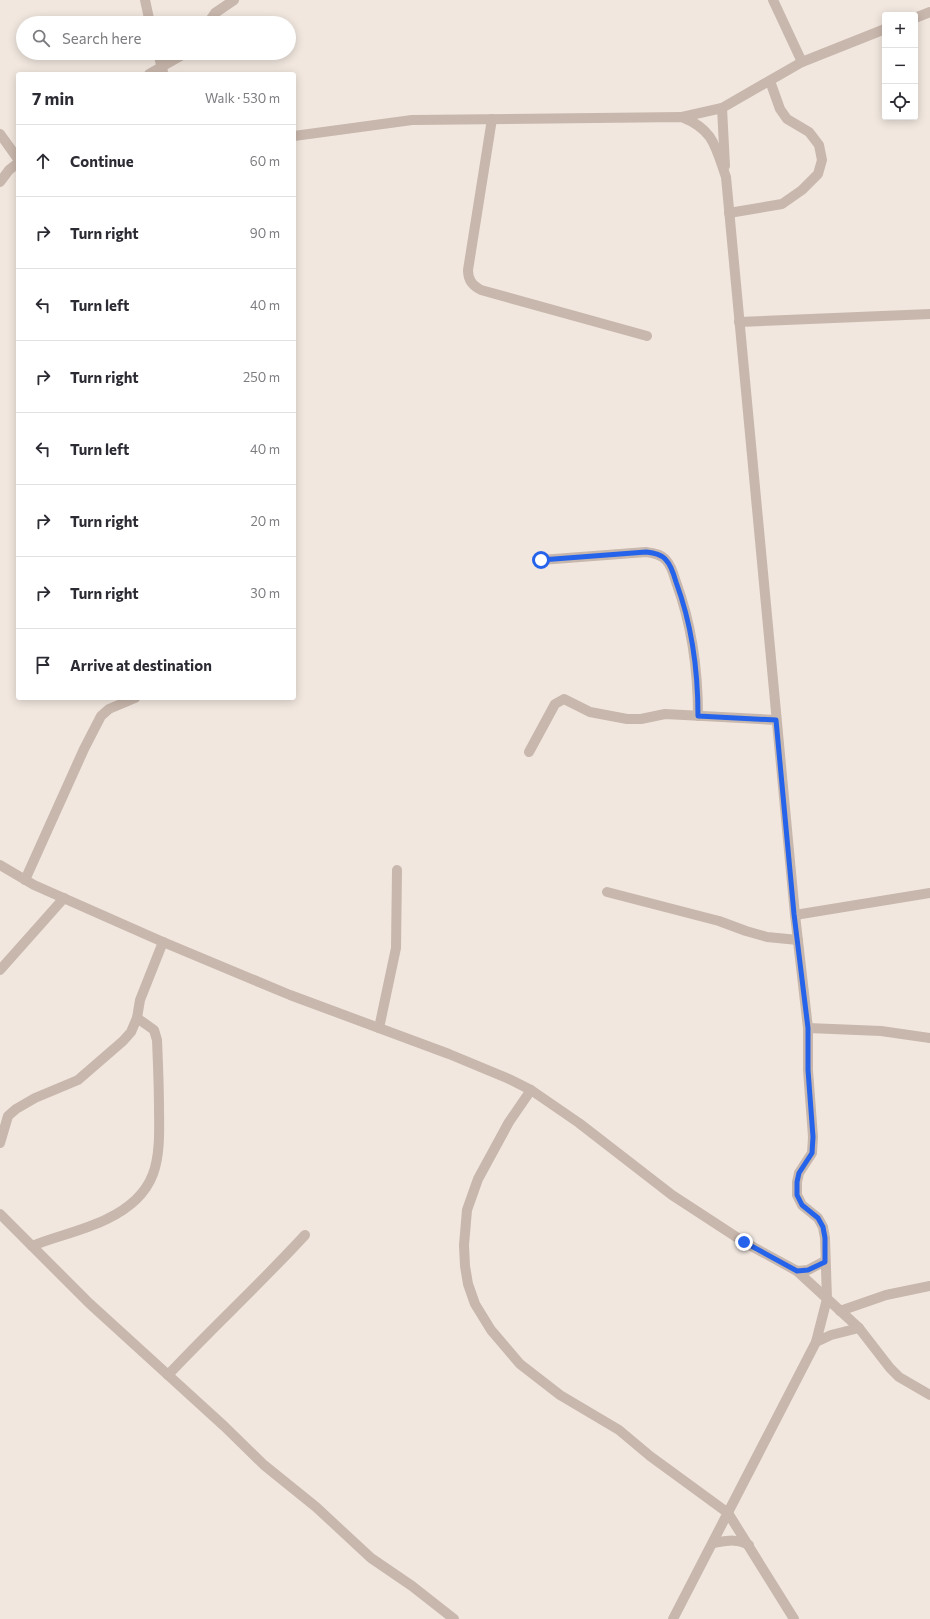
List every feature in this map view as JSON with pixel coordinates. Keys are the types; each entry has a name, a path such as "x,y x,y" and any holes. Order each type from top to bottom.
{"street":[{"path":"145,0 148,16"},
{"path":"213,16 234,0"},
{"path":"773,0 802,62"},
{"path":"918,17 930,12"},
{"path":"296,136 412,120 682,117 722,108 802,62 882,30"},
{"path":"160,60 162,71 177,60"},
{"path":"729,213 782,204 802,190 818,174 822,160 819,145 809,132 787,119 780,109 770,81"},
{"path":"673,1619 816,1342 827,1299 825,1238 823,1227 818,1218 802,1205 797,1195 799,1173 812,1153 808,1028 794,914 729,213 722,108"},
{"path":"682,117 694,122 708,133 726,177"},
{"path":"492,119 468,270 468,277 471,282 480,290 647,336"},
{"path":"0,134 16,156"},
{"path":"0,182 9,170 16,165"},
{"path":"739,322 930,314"},
{"path":"541,560 646,552 657,554 666,560 681,597 689,630 698,685 698,716"},
{"path":"529,752 555,704 564,699 590,712 627,720 665,714 776,720"},
{"path":"25,880 84,749 101,716 117,705 130,700"},
{"path":"0,865 25,880 163,942 290,995 496,1074 531,1090 566,1114 672,1195 744,1242 797,1271 859,1328 898,1376 930,1395"},
{"path":"379,1028 396,948 397,870"},
{"path":"606,892 719,921 746,931 767,936 798,940"},
{"path":"794,914 930,894"},
{"path":"0,970 64,898"},
{"path":"0,1143 8,1116 24,1104 86,1075 123,1041 130,1032 137,1018 140,1000 163,942"},
{"path":"32,1246 97,1224 124,1209 143,1192 155,1170 160,1151 157,1040 154,1030 137,1018"},
{"path":"808,1028 881,1030 930,1038"},
{"path":"531,1090 509,1122 478,1179 467,1210 464,1245 465,1266 468,1284 474,1304 491,1330 520,1364 560,1396 619,1430 650,1456 728,1513 794,1619"},
{"path":"0,1214 89,1303 264,1465 316,1507 355,1544 454,1619"},
{"path":"168,1375 218,1322 268,1275 305,1235"},
{"path":"797,1271 808,1270 825,1262"},
{"path":"840,1311 886,1295 930,1286"},
{"path":"816,1342 831,1335 859,1328"},
{"path":"713,1543 734,1540 742,1541 749,1545"}],"route":[{"path":"541,560 646,552 657,554 666,560 674,576 688,623 696,665 698,685 698,716 776,720 794,914 808,1028 808,1070 813,1137 812,1153 806,1165 799,1173 797,1195 802,1205 818,1218 823,1227 825,1238 825,1262 808,1270 797,1271 744,1242"}]}
